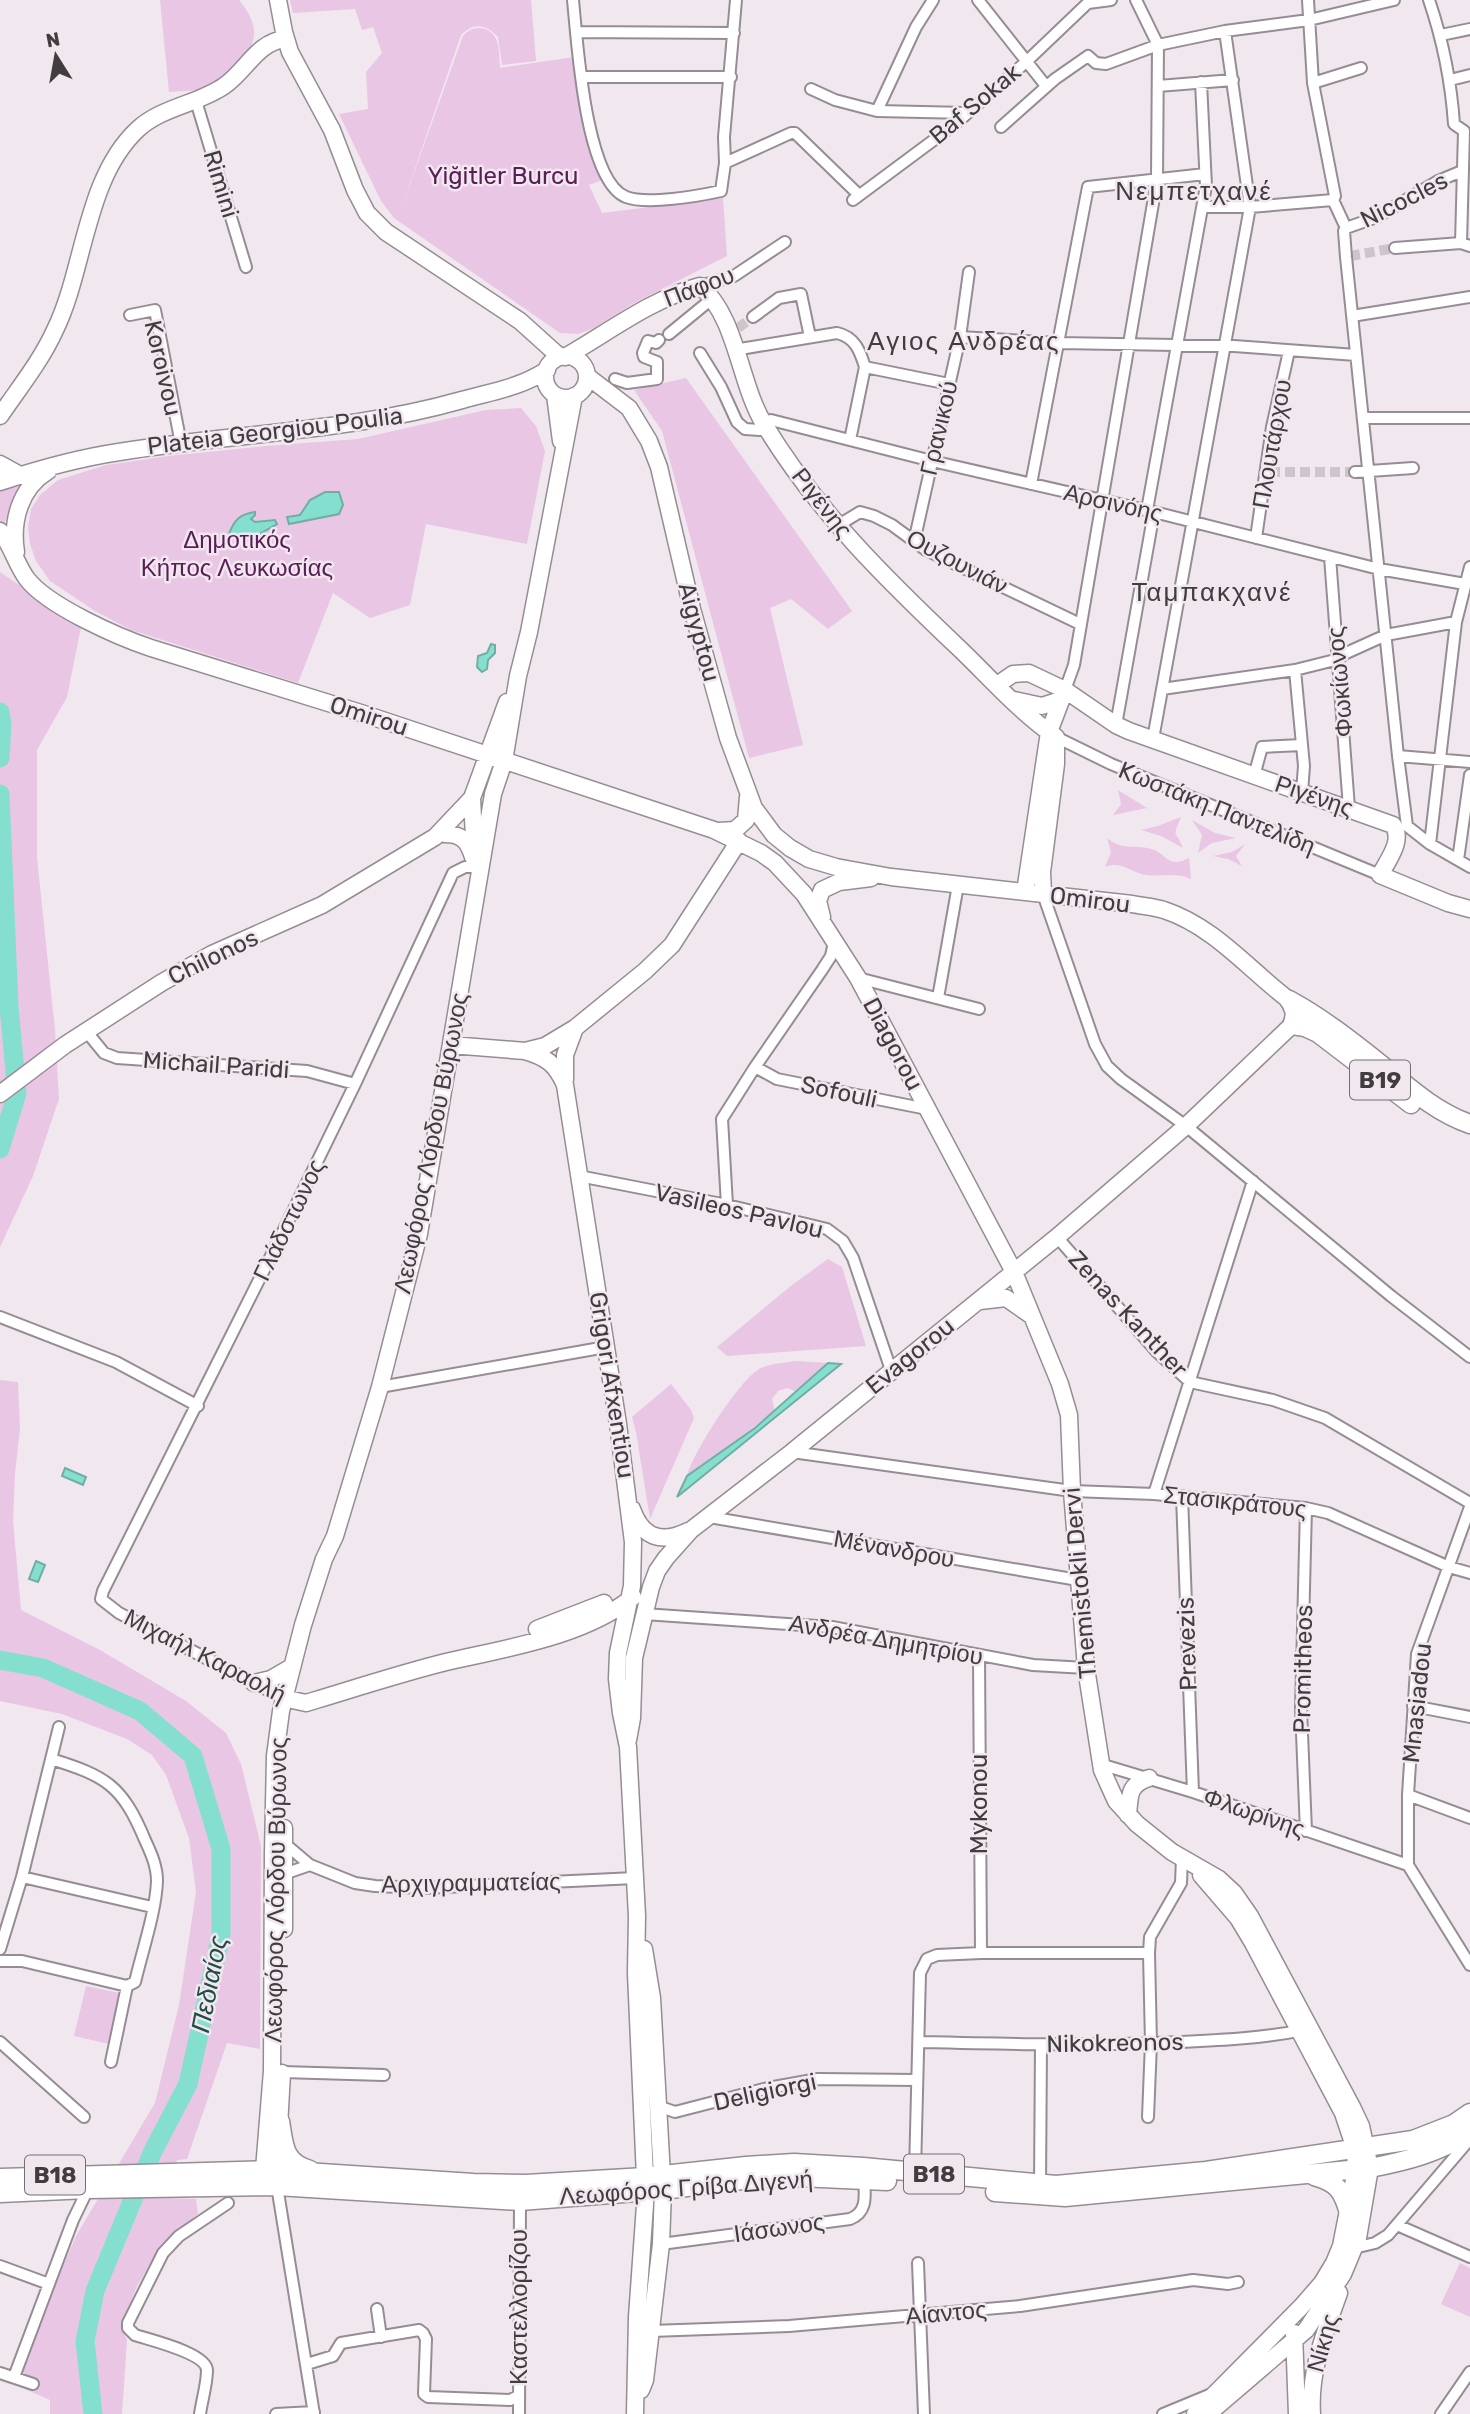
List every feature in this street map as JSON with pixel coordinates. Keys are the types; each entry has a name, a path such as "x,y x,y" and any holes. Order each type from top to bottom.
{"main road":[{"path":"278,0 285,39 332,131 367,213 386,232 506,311 540,337 556,361"},
{"path":"0,415 55,331 97,196 118,155 139,128 233,80 265,45 285,39"},
{"name":"Ριγένης","path":"700,286 734,331 734,350 764,425 837,526 1028,715 1053,729"},
{"name":"Πάφου","path":"556,361 611,331 639,312 685,290 700,286"},
{"name":"Πάφου","path":"585,372 611,331"},
{"path":"555,395 564,398 574,396 584,388 585,372 574,358 556,361"},
{"path":"556,361 546,383 555,395 562,454"},
{"name":"Plateia Georgiou Poulia","path":"0,482 117,452 357,424 426,411 527,383 556,361"},
{"name":"Aigyptou","path":"585,372 629,408 649,441 659,467 692,609 728,738 748,794 767,828 790,848 809,859 836,867"},
{"path":"518,676 529,632 574,396"},
{"path":"0,464 20,475"},
{"path":"18,561 14,534 19,508 33,482 59,465"},
{"name":"Omirou","path":"0,531 29,581 49,597 118,636 487,755 714,830 739,841"},
{"name":"Ριγένης","path":"997,685 1013,674 1024,672 1116,725 1254,776 1400,825"},
{"name":"Λεωφόρος Λόρδου Βύρωνος","path":"474,910 476,847 472,798 518,676"},
{"name":"Λεωφόρος Λόρδου Βύρωνος","path":"269,2178 280,2121 285,1756 290,1668 324,1559 335,1536 380,1387 419,1234 493,794 503,761 518,676"},
{"path":"1012,699 1042,706 1062,695"},
{"path":"1025,892 1042,779 1062,695"},
{"path":"1028,715 1039,742 1042,779"},
{"path":"1043,894 1042,872 1056,764 1053,729"},
{"path":"441,835 481,810 493,794"},
{"path":"714,830 729,831 743,824 748,815 748,794"},
{"path":"441,835 472,798"},
{"path":"1400,825 1397,840 1380,875 1448,903 1470,909"},
{"path":"441,835 456,834 464,838 470,847 475,867"},
{"name":"Chilonos","path":"0,1094 65,1045 171,977 212,954 322,905 441,835"},
{"path":"451,1045 525,1051 545,1046 575,1028 645,971 672,945 739,841 769,841 790,848"},
{"name":"Diagorou","path":"739,841 775,863 804,894 823,922 855,973 1014,1272"},
{"name":"Omirou","path":"836,867 891,877 1132,904 1173,914 1201,927 1219,940 1289,1000"},
{"path":"823,922 818,901 826,886 891,877"},
{"path":"1289,1000 1294,1013 1292,1025"},
{"name":"B19","path":"1289,1000 1327,1022 1420,1096 1470,1124"},
{"name":"B19","path":"1292,1025 1318,1033 1438,1122 1470,1134"},
{"name":"Evagorou","path":"628,1740 632,1717 634,1658 644,1614 657,1571 686,1535 1057,1237 1186,1126 1292,1025"},
{"path":"565,1085 565,1055 575,1028"},
{"name":"Grigori Afxentiou","path":"525,1051 550,1060 565,1085 629,1499 634,1557 631,1593 620,1647 618,1695 628,1740"},
{"name":"Themistokli Dervi","path":"1014,1272 1066,1400 1086,1668 1100,1764 1116,1801 1128,1815 1151,1836 1187,1861 1238,1918 1305,2030 1361,2149 1363,2169"},
{"path":"978,1301 1006,1298 1032,1316"},
{"path":"629,1499 637,1520 652,1536 667,1538 686,1535"},
{"name":"Μιχαήλ Καραολή","path":"450,1661 631,1593 662,1554 686,1535"},
{"name":"Λεωφόρος Λόρδου Βύρωνος","path":"269,2178 275,1756 288,1699 333,1561 335,1536"},
{"name":"Μιχαήλ Καραολή","path":"288,1699 306,1703 394,1675 514,1647 596,1619 657,1571"},
{"path":"620,1647 632,1619 637,1614 644,1614"},
{"path":"596,1619 609,1626 620,1647"},
{"path":"254,1683 271,1679 290,1668"},
{"path":"628,1740 637,1916 636,1985 661,2244 645,2380 636,2408"},
{"path":"1128,1815 1133,1786 1149,1778"},
{"path":"636,2408 637,2329 654,2184 658,2106 652,1998 637,1916"},
{"name":"B18","path":"1361,2149 1429,2135 1454,2124 1470,2113"},
{"path":"280,2121 285,2147 292,2161 298,2166 317,2172"},
{"name":"B18","path":"1363,2169 1416,2158 1470,2132"},
{"name":"Λεωφόρος Γρίβα Διγενή","path":"269,2178 520,2201 654,2184 746,2166 794,2163 1040,2185 1081,2184 1206,2171 1361,2149"},
{"path":"1195,2414 1322,2283 1334,2263 1363,2169"},
{"path":"1208,2414 1294,2342 1315,2318 1343,2274 1362,2219 1363,2169"},
{"name":"Λεωφόρος Γρίβα Διγενή","path":"0,2193 172,2180 269,2178 317,2172 526,2184 654,2184 799,2177 864,2179 1030,2196 1065,2197 1363,2169"},
{"path":"1308,2175 1336,2184 1345,2198 1349,2213"},
{"name":"Λεωφόρος Γρίβα Διγενή","path":"0,2178 101,2184"},
{"name":"Νίκης","path":"1311,2414 1311,2389 1315,2368 1343,2274"},
{"name":"Νίκης","path":"1297,2414 1294,2342 1301,2307"}],"street":[{"path":"573,0 589,125 595,148 617,191 628,197 644,200 702,196 721,191 736,0"},
{"path":"877,111 916,27 933,0"},
{"path":"978,0 1046,86"},
{"path":"1089,1 1111,0"},
{"path":"1308,0 1313,83 1335,196 1333,200 1346,228 1343,231 1348,257 1398,756 1400,825 1470,867"},
{"path":"1001,127 1046,86 1088,56 1096,63 1106,64 1158,46 1225,31 1309,20 1394,0"},
{"path":"1395,248 1465,244 1462,172 1467,131 1454,124 1450,80 1441,35 1429,0"},
{"name":"Baf Sokak","path":"725,163 795,133 856,197 918,153 967,113 1026,62 1089,1"},
{"path":"1062,695 1074,665 1157,180 1158,46 1138,4"},
{"path":"1441,35 1470,29"},
{"path":"1153,739 1250,207 1225,31"},
{"path":"576,32 734,33"},
{"path":"1313,83 1361,68"},
{"path":"1450,80 1470,75"},
{"path":"582,77 731,77"},
{"path":"1158,86 1233,80"},
{"path":"1116,725 1177,346 1203,207 1205,174 1201,82"},
{"path":"811,89 835,100 877,111 967,113"},
{"name":"Rimini","path":"195,101 246,267"},
{"name":"Nicocles","path":"1346,228 1377,217 1438,181 1462,172"},
{"path":"1031,484 1088,187 1205,174"},
{"path":"1203,207 1250,207 1333,200"},
{"name":"Πάφου","path":"700,286 734,276 785,242"},
{"name":"Γρανικού","path":"914,542 960,337 969,272"},
{"path":"753,317 779,298 801,294 810,337"},
{"path":"1352,316 1470,297"},
{"path":"615,379 627,383 657,379 657,362 643,353 648,341 656,343 708,302"},
{"name":"Koroivou","path":"130,315 155,310 181,444"},
{"path":"734,350 837,332 855,343 865,367 850,440"},
{"path":"960,337 1059,344 1223,346 1356,355"},
{"name":"Πλουτάρχου","path":"1256,538 1268,472 1272,427 1289,351"},
{"name":"Αρσινόης","path":"700,353 721,387 737,422 745,429 760,430 771,420 932,461 1151,511 1331,558 1465,584"},
{"path":"865,367 949,384"},
{"path":"1363,418 1470,418"},
{"path":"1355,472 1413,468"},
{"name":"Ουζουνιάν","path":"837,526 855,515 866,513 892,526 926,550 1080,624"},
{"name":"Φωκίωνος","path":"1331,558 1349,808"},
{"path":"1430,844 1456,622 1465,604 1465,584 1470,567"},
{"path":"1162,689 1295,670 1339,659 1344,654 1386,635 1456,622"},
{"path":"1295,670 1304,766 1302,792"},
{"name":"Kωστάκη Παντελίδη","path":"1053,729 1082,751 1111,764 1380,875"},
{"path":"1254,776 1262,747 1302,745"},
{"path":"1056,764 1068,754 1082,751"},
{"path":"1398,756 1470,762"},
{"path":"1458,860 1470,775"},
{"name":"Γλάδστωνος","path":"105,1584 198,1406 355,1084 453,873 465,867 475,867"},
{"path":"938,998 958,885"},
{"path":"1043,894 1102,1058 1121,1079 1186,1126 1391,1296 1470,1357"},
{"path":"727,1205 722,1119 831,956 834,942"},
{"path":"822,970 834,967 979,1009"},
{"name":"Michail Paridi","path":"86,1031 104,1053 117,1058 307,1072 355,1084"},
{"name":"Sofouli","path":"755,1067 777,1079 927,1109"},
{"name":"Vasileos Pavlou","path":"579,1176 727,1205 827,1229 842,1241 853,1258 891,1370"},
{"path":"1154,1493 1253,1181"},
{"name":"Zenas Kanther","path":"1057,1237 1156,1351 1190,1381 1273,1400 1325,1418 1470,1505"},
{"path":"0,1317 116,1362 198,1406"},
{"path":"380,1387 606,1347"},
{"name":"Στασικράτους","path":"792,1452 1072,1491 1154,1493 1306,1508 1328,1513 1450,1567 1470,1573"},
{"name":"Prevezis","path":"1182,1496 1193,1792"},
{"name":"Mnasiadou","path":"1408,1865 1408,1795 1418,1654 1470,1505"},
{"name":"Promitheos","path":"1306,1508 1301,1709 1306,1831"},
{"name":"Μένανδρου","path":"709,1517 1078,1580"},
{"name":"Μιχαήλ Καραολή","path":"105,1584 101,1599 119,1613 288,1699"},
{"name":"Ανδρέα Δημητρίου","path":"644,1614 832,1627 1033,1665 1086,1668"},
{"name":"Mykonou","path":"979,1656 981,1953"},
{"path":"1413,1706 1470,1717"},
{"path":"0,1949 22,1877 59,1727"},
{"path":"0,1961 22,1961 127,1986 135,1982 156,1888 156,1869 130,1807 112,1786 86,1770 51,1759"},
{"name":"Φλωρίνης","path":"1100,1764 1193,1792 1408,1865"},
{"path":"1408,1795 1470,1818"},
{"name":"Αρχιγραμματείας","path":"284,1843 310,1865 355,1882 397,1888 635,1878"},
{"path":"1148,2117 1151,2043 1149,1952 1152,1934 1181,1883 1187,1861"},
{"path":"284,1874 310,1865"},
{"path":"1408,1865 1470,1964"},
{"path":"22,1877 152,1907"},
{"path":"915,2172 920,1973 927,1959 937,1955 981,1953 1149,1952"},
{"path":"111,2062 127,1986"},
{"name":"Nikokreonos","path":"919,2042 1041,2045 1151,2043 1240,2039 1305,2030"},
{"path":"0,2042 85,2117"},
{"path":"1040,2185 1041,2045"},
{"path":"282,2072 384,2075"},
{"name":"Deligiorgi","path":"658,2106 675,2112 790,2083 833,2078 917,2080"},
{"path":"1354,2248 1380,2241 1397,2225 1470,2139"},
{"path":"269,2178 307,2364 314,2413 276,2414"},
{"name":"Ιάσωνος","path":"661,2244 850,2218 861,2213 864,2204 864,2179"},
{"path":"14,2377 73,2220 101,2184"},
{"name":"Καστελλορίζου","path":"519,2414 520,2201"},
{"path":"200,2414 207,2371 204,2362 194,2355 135,2335 128,2323 163,2253 179,2236 229,2203"},
{"path":"1397,2225 1470,2257"},
{"path":"918,2263 924,2414"},
{"path":"0,2266 49,2284"},
{"name":"Αίαντος","path":"651,2331 789,2326 1020,2306 1193,2280 1228,2284 1238,2282"},
{"path":"377,2309 381,2337"},
{"path":"307,2364 333,2356 341,2343 419,2330 426,2339 425,2394 428,2396 510,2400 519,2396"},
{"path":"1441,2414 1470,2372"},
{"path":"0,2373 33,2384"},
{"path":"1163,2414 1219,2391"}],"green space":[{"path":"160,0 239,0 252,21 254,39 251,47 238,64 214,86 169,92"},
{"name":"Yiğitler Burcu","path":"290,0 531,0 536,61 502,65 498,37 484,27 475,26 461,35 400,212 463,36 480,28 489,31 496,39 500,68 574,57 576,77 608,178 589,185 602,213 723,198 727,256 632,304 594,328 578,334 560,333 394,218 381,201 339,114 368,109 366,72 382,53 373,27 362,30 355,9 293,13"},
{"path":"686,378 852,611 828,629 791,599 770,608 803,745 749,758 662,431 634,390"},
{"name":"Δημοτικός Κήπος Λευκωσίας","path":"521,408 536,426 545,451 527,544 426,524 410,605 370,618 333,593 298,683 131,630 95,611 50,581 36,561 30,544 28,527 31,509 40,495 58,480 106,465 168,456 358,439 486,410"},
{"path":"21,482 3,527 0,526 0,488"},
{"path":"0,572 81,627 67,697 37,750 37,858 55,1030 59,1099 33,1176 0,1247"},
{"path":"1118,790 1147,808 1113,815 1121,804"},
{"path":"1181,817 1176,834 1183,848 1161,836 1141,830 1158,826"},
{"path":"1192,820 1215,833 1236,838 1212,843 1198,853 1202,835"},
{"path":"1107,838 1119,845 1154,850 1174,862 1189,858 1191,879 1175,875 1141,874 1116,865 1105,867 1111,852"},
{"path":"1245,844 1236,856 1242,866 1213,856 1232,852"},
{"path":"828,1259 842,1267 866,1346 727,1356 717,1347 792,1285"},
{"path":"796,1361 828,1363 797,1392 787,1388 778,1391 772,1399 775,1411 687,1476 718,1418 750,1376 773,1364"},
{"path":"0,1380 18,1382 20,1428 13,1521 21,1610 100,1650 186,1701 226,1733 241,1764 261,1846 260,2049 227,2043 187,2159 177,2160 163,2198 196,2199 198,2214 160,2246 137,2286 121,2326 127,2340 122,2414 50,2414 50,2400 18,2386 76,2236 155,2103 179,2005 196,1892 189,1838 166,1775 152,1755 127,1739 62,1714 0,1701"},
{"path":"671,1384 694,1418 650,1519 632,1417"},
{"path":"86,1986 120,1993 109,2044 74,2036"},
{"path":"1460,2263 1470,2268 1470,2317 1441,2304"}],"shaded area":[{"path":"325,492 339,492 343,505 339,514 289,524 287,517 300,515 310,500"},
{"path":"255,512 251,519 255,522 275,520 277,524 247,541 229,534 238,518"},
{"path":"491,644 495,645 495,653 488,660 487,669 482,672 477,667 478,656 487,653"},
{"path":"828,1363 841,1364 677,1497 687,1476 755,1428"},
{"path":"65,1468 86,1477 83,1485 62,1476"},
{"path":"36,1561 45,1565 38,1582 29,1579"}],"waterway":[{"name":"Πεδιαίος","path":"0,712 0,758"},
{"name":"Πεδιαίος","path":"0,794 9,1007 17,1093 0,1149"},
{"name":"Πεδιαίος","path":"0,1660 43,1668 140,1711 193,1756 221,1849 221,1935 188,2084 153,2151 95,2291 85,2341 93,2414"}],"tunnel":[{"path":"1350,256 1395,248"},
{"path":"738,328 753,317"},
{"path":"1270,472 1355,472"}],"district":[{"name":"Νεμπετχανέ","path":"1194,191"},
{"name":"Αγιος Ανδρέας","path":"964,341"},
{"name":"Ταμπακχανέ","path":"1212,592"}]}
